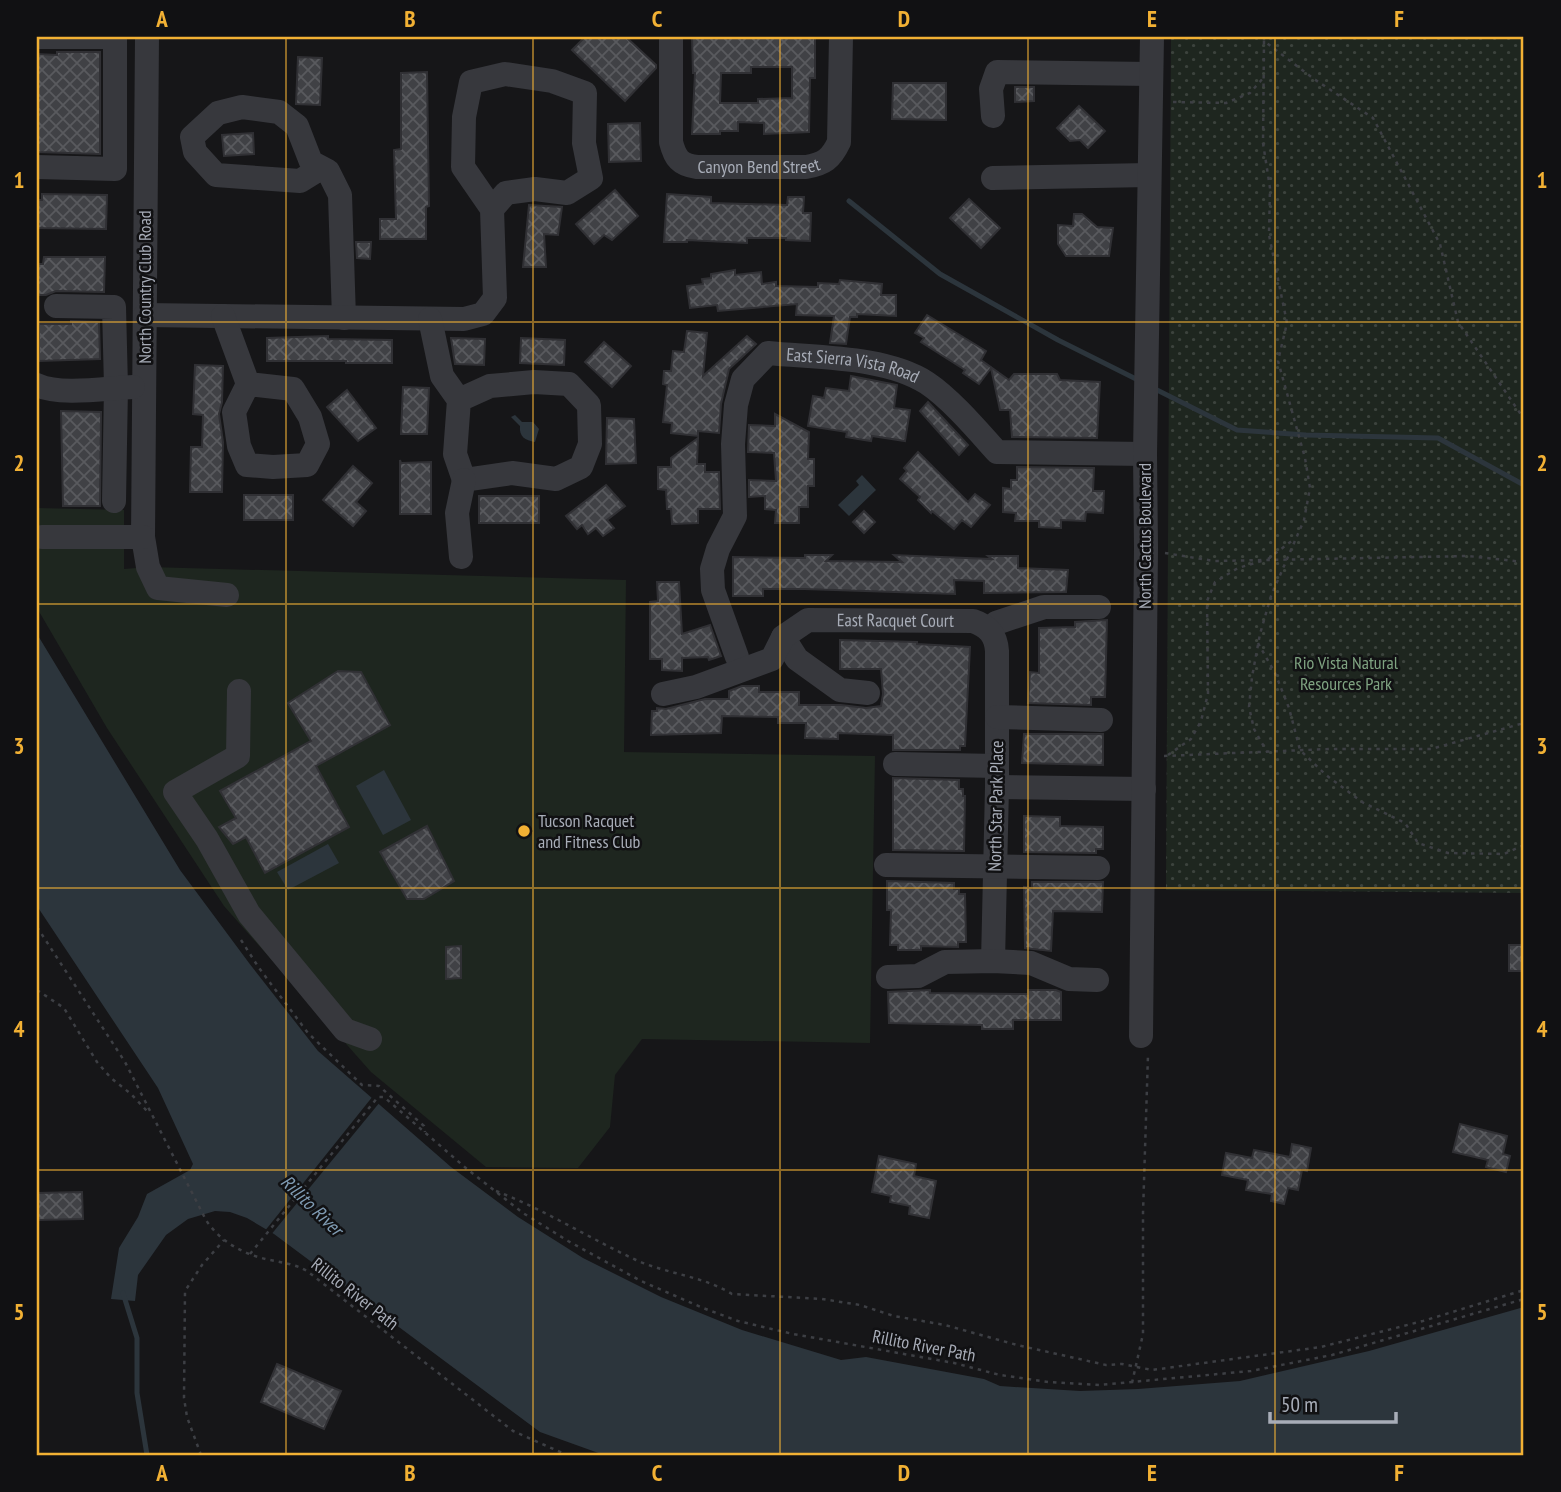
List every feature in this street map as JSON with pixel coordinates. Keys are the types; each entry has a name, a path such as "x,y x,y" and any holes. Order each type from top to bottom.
{"street":[{"path":"37,37 115,37 116,109 115,169 37,167"},
{"name":"North Country Club Road","path":"147,37 143,537 148,567 158,588 227,595"},
{"name":"Canyon Bend Street","path":"671,37 671,142 674,155 685,165 806,167 821,164 832,156 839,142 841,37"},
{"name":"North Cactus Boulevard","path":"1141,1036 1144,789 1155,755 1146,548 1145,454 1152,37"},
{"path":"993,116 991,89 997,72 1151,74"},
{"path":"145,315 464,319 483,314 495,298 492,209 463,167 464,117 471,82 505,74 552,81 585,93 584,143 591,178 567,193 535,189 506,193 492,209"},
{"path":"321,167 300,181 216,175 195,152 192,137 218,113 242,107 279,112 297,127 311,162 321,167 328,171 340,195 344,318"},
{"path":"116,109 147,111"},
{"path":"993,178 1149,175"},
{"path":"55,306 114,307 114,501"},
{"path":"223,316 248,384"},
{"path":"430,319 442,376 459,400 455,454 464,480 457,513 461,557"},
{"name":"East Sierra Vista Road","path":"737,657 713,590 712,569 718,549 735,516 734,410 743,379 768,353 890,367 928,383 998,452 1145,454"},
{"path":"459,400 490,386 534,382 569,384 589,405 590,444 581,467 556,479 512,473 464,480"},
{"path":"37,385 62,390 145,387"},
{"path":"41,537 143,537"},
{"path":"994,635 1044,607 1099,607"},
{"name":"East Racquet Court","path":"783,637 808,620 973,621 982,624 994,635"},
{"name":"North Star Park Place","path":"993,961 997,776 994,635"},
{"path":"783,637 797,659 840,690 869,693"},
{"path":"663,694 696,687 772,659 783,637"},
{"path":"239,691 238,756 175,792 207,839 256,923 345,1030 370,1039"},
{"path":"997,717 1101,720"},
{"path":"895,764 1144,789"},
{"path":"886,865 1098,868"},
{"path":"888,977 918,976 945,962 993,961 1031,963 1069,979 1097,980"}],"path":[{"path":"1263,38 1269,37"},
{"path":"1263,38 1263,143 1270,188 1269,235 1287,323 1278,361 1305,458 1310,488 1304,520 1293,540 1271,596 1258,643 1249,707 1254,729 1267,752"},
{"path":"1263,38 1314,79 1373,118 1440,244 1458,322 1524,419"},
{"path":"1168,102 1226,103 1250,93 1265,76"},
{"path":"1155,755 1191,739 1201,721 1208,694 1207,601 1214,582 1238,568 1267,560 1293,540"},
{"path":"1146,548 1214,561 1468,556 1524,562"},
{"path":"1258,643 1285,696 1300,750 1326,775 1362,802 1405,823 1418,843 1448,853 1473,854 1504,854 1524,845"},
{"path":"1155,755 1431,749 1524,723"},
{"name":"Rillito River Path","path":"37,926 107,1031 206,1220 224,1240 250,1254 307,1271 513,1431 567,1455"},
{"path":"37,990 64,1008 97,1062 150,1113"},
{"path":"1132,1383 1143,1334 1143,1213 1148,1053 1141,1036"},
{"name":"Rillito River Path","path":"250,1254 378,1097 384,1097 493,1190 568,1241 641,1281 703,1308 738,1321 793,1334 1048,1382 1099,1385 1251,1371 1332,1355 1524,1299"},
{"path":"493,1190 524,1202 639,1261 720,1287 732,1294 822,1299 860,1305 894,1316 945,1325 1106,1365 1122,1364 1152,1370 1321,1347 1423,1321 1524,1290"},
{"path":"201,1455 187,1417 184,1398 185,1291 202,1265 224,1240"}],"green space":[{"name":"Rio Vista Natural Resources Park","path":"1171,37 1524,37 1524,893 1166,890"},
{"name":"Tucson Racquet and Fitness Club","path":"37,508 124,510 124,569 149,567 626,580 624,752 875,756 870,1043 642,1039 615,1075 610,1127 578,1168 486,1167 371,1072 224,906 107,728 37,608"}],"water":[{"path":"515,415 522,422 533,422 539,429 535,442 522,435 520,426 511,417"},
{"path":"862,475 876,490 849,516 838,505 859,485 856,481"},
{"name":"Rillito River","path":"37,634 180,870 318,1051 451,1167 518,1217 583,1258 661,1297 742,1330 841,1360 866,1357 984,1379 1000,1386 1080,1391 1240,1381 1369,1351 1524,1307 1524,1455 604,1455 540,1432 274,1234 247,1218 230,1212 215,1211 188,1219 166,1235 138,1275 135,1301 111,1299 119,1248 138,1217 147,1194 190,1170 193,1164 158,1088 37,906"},
{"path":"384,770 411,820 383,835 356,786"},
{"path":"328,844 339,863 288,890 277,872"}],"pier":[{"path":"373,1096 380,1102 270,1236 264,1232"}],"building":[{"path":"585,37 626,37 656,68 625,101 572,50"},
{"path":"692,37 815,37 815,78 810,78 809,132 764,134 764,123 738,122 738,131 692,134","holes":["751,67 792,67 792,98 758,99 758,103 720,103 721,73 751,73"]},
{"path":"57,52 100,52 100,154 37,152 37,54 57,55"},
{"path":"298,57 322,58 320,105 296,104"},
{"path":"427,72 429,206 426,207 426,239 380,239 380,219 396,219 394,150 401,149 401,73"},
{"path":"893,83 946,83 946,120 892,119"},
{"path":"1015,87 1034,87 1034,101 1015,102"},
{"path":"1079,106 1105,131 1088,148 1080,140 1070,141 1057,128"},
{"path":"640,123 641,161 609,162 608,124"},
{"path":"253,133 254,154 224,156 222,135"},
{"path":"615,190 638,216 612,240 604,235 594,244 576,224"},
{"path":"42,194 107,195 106,229 37,228 37,200 42,200"},
{"path":"667,194 711,197 711,203 787,205 788,197 804,197 803,213 811,213 810,241 747,238 747,243 687,240 664,242"},
{"path":"969,199 1000,228 981,248 950,218"},
{"path":"529,205 562,207 558,235 544,234 546,267 523,267"},
{"path":"1074,214 1082,214 1097,227 1113,228 1109,256 1066,256 1058,244 1058,225 1073,226"},
{"path":"356,242 371,242 370,259 357,258"},
{"path":"44,257 105,257 104,292 56,291 37,295 37,268 38,264 43,264"},
{"path":"735,270 735,275 761,272 762,284 776,282 776,286 818,287 818,283 839,284 840,280 882,284 881,295 896,295 896,316 857,314 857,317 850,317 846,344 830,343 834,316 796,315 797,304 718,311 717,305 690,308 687,286 703,284 702,279 711,278 711,274"},
{"path":"927,315 986,351 981,360 1009,380 1014,374 1057,374 1060,380 1100,382 1097,438 1012,437 1010,410 1000,410 991,368 979,384 963,373 965,370 921,342 924,338 915,333"},
{"path":"71,321 99,322 100,359 39,361 39,324 71,324"},
{"path":"687,331 707,333 703,376 747,336 756,344 729,369 721,404 719,433 698,431 698,436 671,433 672,423 663,422 667,385 663,384 664,371 671,371 673,351 684,352"},
{"path":"328,336 328,339 392,340 392,363 267,361 267,338"},
{"path":"451,338 485,339 484,365 455,364"},
{"path":"521,338 565,340 564,365 520,363"},
{"path":"604,342 631,366 612,387 585,362"},
{"path":"195,365 223,366 219,414 223,442 222,492 190,492 191,447 202,447 203,415 193,414"},
{"path":"851,376 897,385 894,408 910,410 905,441 872,436 871,441 858,439 846,437 847,432 808,426 813,396 824,398 826,388 849,391"},
{"path":"403,387 429,388 427,434 401,434"},
{"path":"347,390 376,428 358,441 327,407"},
{"path":"928,402 968,445 959,455 920,411"},
{"path":"61,411 101,412 100,506 63,506"},
{"path":"775,414 809,432 808,459 814,459 814,486 808,486 808,507 799,507 799,523 775,523 776,510 765,509 765,496 749,497 749,480 776,481 774,453 748,452 749,425 775,426"},
{"path":"607,418 634,419 636,463 606,464"},
{"path":"698,438 697,464 705,464 705,472 719,472 720,509 698,509 698,523 672,524 671,509 667,509 666,490 658,489 658,467 671,467 671,458"},
{"path":"918,452 968,502 975,494 990,505 971,527 962,520 954,529 932,511 931,513 918,500 920,497 900,479 907,471 904,468"},
{"path":"400,460 401,463 431,462 431,514 400,514"},
{"path":"353,466 372,483 356,502 366,511 353,526 323,500"},
{"path":"1017,467 1094,468 1093,491 1104,491 1103,513 1086,512 1085,521 1061,520 1061,528 1039,527 1039,521 1015,521 1016,513 1003,512 1003,488 1011,489 1011,480 1017,480"},
{"path":"606,485 625,506 607,520 614,528 603,536 596,528 588,534 582,525 577,529 566,516"},
{"path":"244,495 293,495 293,520 244,520"},
{"path":"479,496 539,496 539,523 479,523"},
{"path":"864,511 875,522 864,533 853,522"},
{"path":"805,555 832,555 826,561 902,562 894,555 992,559 988,556 1018,556 1018,568 1068,570 1066,592 984,593 984,581 954,580 955,594 763,589 763,596 733,596 733,557 805,558"},
{"path":"657,582 679,582 682,634 710,625 721,656 709,660 708,657 682,658 682,671 662,670 662,659 650,659 650,602 658,601"},
{"path":"1107,620 1105,697 1091,697 1091,705 1028,703 1030,672 1039,673 1039,628 1075,627 1075,622"},
{"path":"840,640 917,642 970,647 965,746 960,746 960,750 893,750 893,735 838,733 838,739 805,738 806,723 778,723 778,717 722,716 721,733 651,735 652,711 657,711 657,708 666,709 705,699 729,699 729,691 742,686 759,686 759,692 799,692 799,705 866,708 881,706 881,669 840,669"},
{"path":"338,671 361,672 390,725 316,766 349,827 265,873 246,837 233,844 219,827 236,818 220,791 311,741 288,703"},
{"path":"1024,734 1103,734 1103,765 1022,763"},
{"path":"893,778 959,780 959,789 963,789 965,796 964,851 893,850"},
{"path":"1024,816 1060,817 1060,826 1103,827 1103,849 1096,849 1096,853 1024,852"},
{"path":"427,826 454,881 424,899 407,899 380,852"},
{"path":"887,881 954,883 954,889 959,889 959,894 965,894 966,942 958,942 958,947 921,946 921,950 898,950 898,945 890,945 891,910 887,910"},
{"path":"1032,882 1103,882 1102,912 1053,911 1051,951 1025,948 1024,887 1032,888"},
{"path":"1509,945 1524,945 1524,971 1509,971"},
{"path":"461,946 461,978 446,979 446,947"},
{"path":"930,990 930,993 1028,994 1028,990 1056,990 1061,992 1061,1020 1013,1020 1013,1029 982,1029 982,1025 889,1023 888,992"},
{"path":"1460,1124 1507,1136 1503,1154 1510,1156 1506,1172 1486,1167 1488,1160 1453,1152"},
{"path":"1292,1144 1311,1148 1307,1171 1302,1170 1298,1190 1288,1188 1284,1204 1271,1201 1272,1194 1246,1190 1248,1180 1222,1175 1226,1153 1252,1158 1254,1150 1290,1157"},
{"path":"879,1156 916,1164 914,1176 936,1181 929,1218 909,1214 910,1206 890,1202 891,1196 872,1192"},
{"path":"82,1192 83,1219 37,1220 37,1193"},
{"path":"277,1364 341,1391 324,1429 261,1402"}],"waterway":[{"path":"849,201 940,274 1058,340 1140,381"},
{"path":"1155,389 1237,430 1306,435 1438,438 1524,485"},
{"path":"123,1293 137,1338 137,1393 147,1455"}],"place":[{"name":"Tucson Racquet and Fitness Club","path":"524,831"}]}
